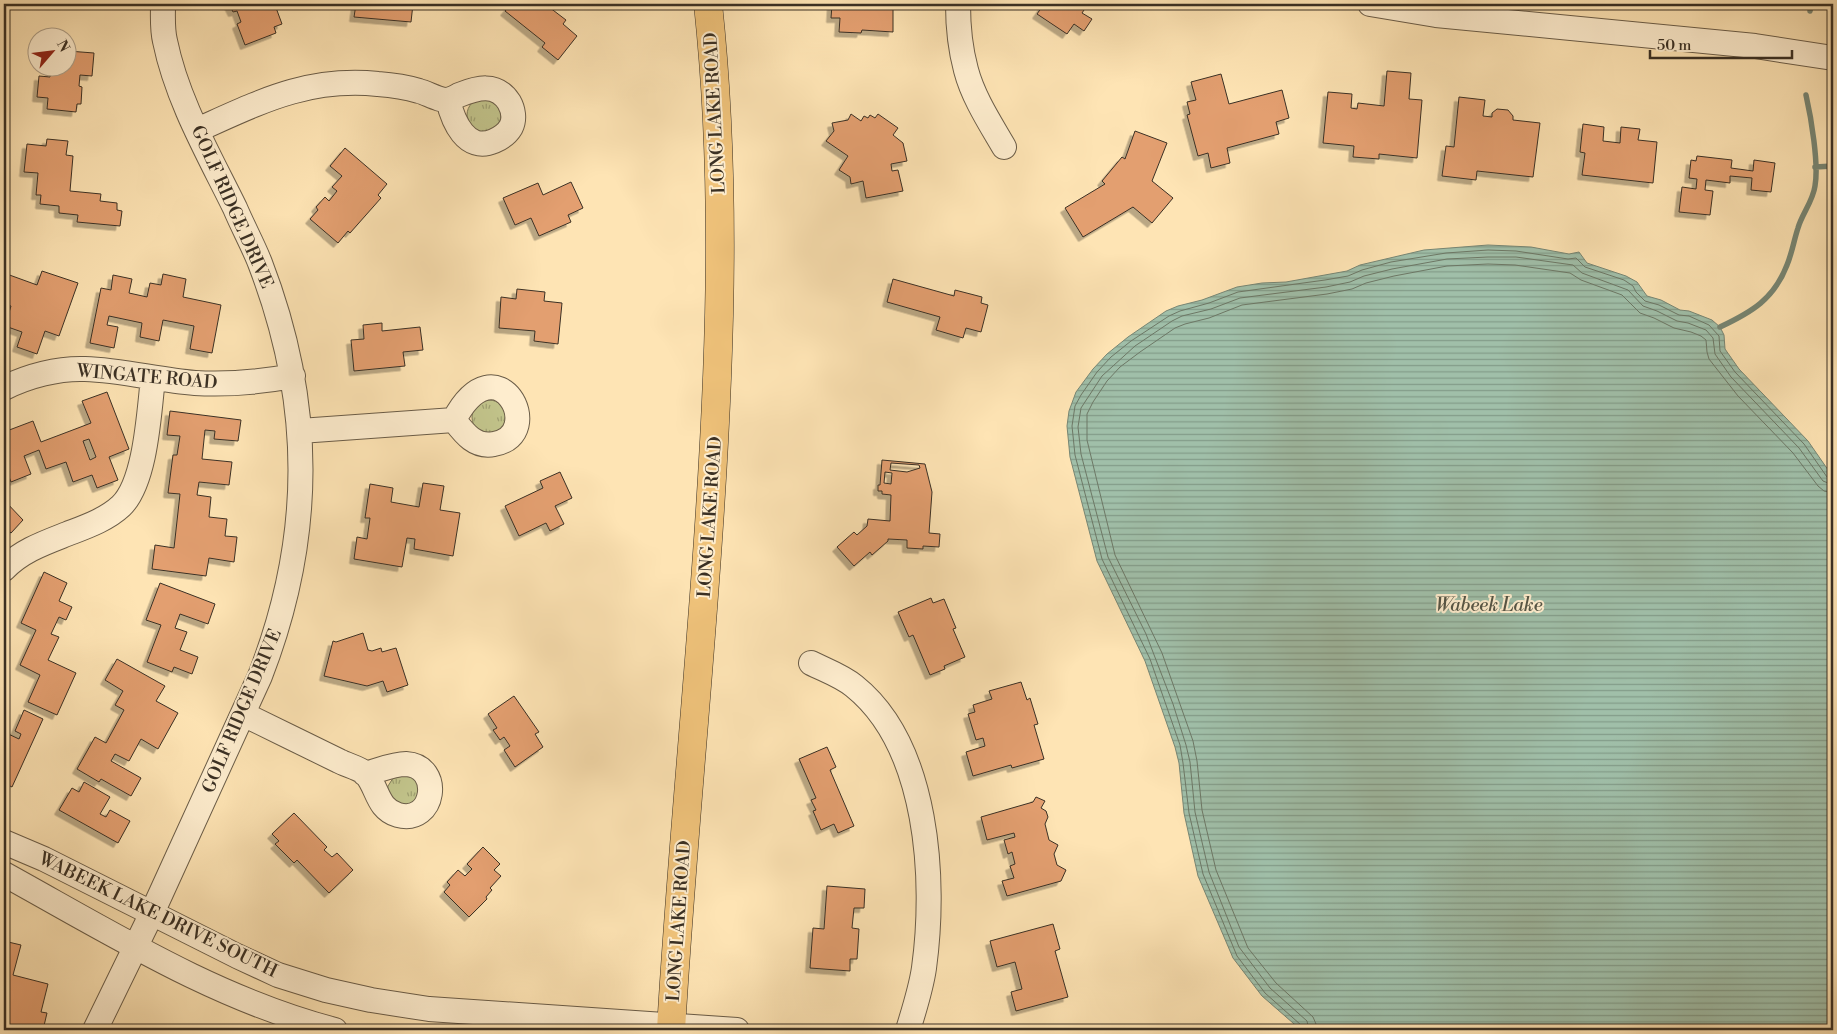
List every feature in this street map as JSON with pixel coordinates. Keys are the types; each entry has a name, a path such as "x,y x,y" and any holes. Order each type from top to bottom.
{"main road":[{"name":"LONG LAKE ROAD","path":"671,1028 704,605 717,400 721,296 720,191 716,102 708,4"}],"street":[{"name":"GOLF RIDGE DRIVE","path":"95,1030 152,913 243,714 272,645 288,591 300,510 300,431 293,376 284,336 260,262 197,130 171,67 164,39 163,4"},
{"path":"958,4 960,43 966,71 985,113 1004,147"},
{"path":"1370,4 1436,15 1755,46 1833,58"},
{"path":"197,130 267,98 299,88 332,83 392,85 417,90 448,100"},
{"name":"WINGATE ROAD","path":"4,388 33,377 61,370 84,368 196,383 254,383 293,376"},
{"path":"4,569 24,553 108,516 121,506 130,495 137,481 141,465 153,378"},
{"path":"300,431 454,420"},
{"path":"811,663 837,675 854,686 888,724 909,770 917,796 926,843 929,903 928,939 920,991 908,1030"},
{"path":"243,714 365,774"},
{"name":"WABEEK LAKE DRIVE SOUTH","path":"4,842 44,859 278,975 326,990 371,1000 429,1009 671,1028 737,1030"},
{"name":"WABEEK LAKE DRIVE SOUTH","path":"4,874 197,979 248,1002 288,1017 335,1030"}],"green space":[{"path":"484,98 496,103 501,115 496,127 484,132 472,127 467,115 472,103"},
{"path":"489,400 496,401 501,405 505,410 505,424 501,429 496,433 489,434 482,433 477,429 473,424 472,417 473,410 477,405 482,401"},
{"path":"413,774 422,790 411,806 396,805 387,792 388,786 395,775"}],"water":[{"name":"Wabeek Lake","path":"1488,245 1531,247 1569,254 1579,252 1587,263 1626,276 1637,282 1647,296 1661,300 1680,310 1689,311 1712,320 1720,327 1724,335 1725,349 1739,369 1808,441 1833,477 1833,1030 1301,1030 1262,996 1233,958 1198,876 1184,813 1179,763 1175,747 1145,661 1097,561 1070,457 1067,426 1069,411 1076,392 1107,354 1166,311 1178,306 1202,300 1237,287 1286,282 1347,271 1360,265 1424,250"}],"building":[{"path":"229,4 277,4 275,5 282,24 274,27 276,33 245,45 237,24 241,22 237,11 233,12"},
{"path":"356,4 413,4 411,22 354,17"},
{"path":"511,4 545,4 566,20 563,24 577,36 558,60 542,47 545,43 505,11"},
{"path":"832,4 889,4 889,7 893,8 893,32 862,30 861,33 839,32 840,18 831,18"},
{"path":"1044,4 1088,4 1082,13 1092,19 1084,31 1074,24 1067,34 1037,14"},
{"path":"78,52 94,53 92,76 80,75 79,86 82,87 81,104 77,104 76,112 47,109 48,98 37,97 39,78 78,78"},
{"path":"1387,71 1411,73 1409,99 1422,100 1417,158 1379,154 1379,159 1353,157 1354,146 1323,143 1328,92 1352,94 1351,108 1357,109 1358,103 1384,106"},
{"path":"1221,74 1229,104 1282,90 1289,118 1276,122 1279,134 1227,148 1230,163 1211,168 1208,153 1198,156 1187,115 1190,114 1187,102 1196,100 1191,82"},
{"path":"1459,97 1485,100 1483,116 1492,117 1492,113 1497,109 1508,110 1513,116 1513,120 1540,123 1533,177 1477,171 1476,180 1442,176 1446,146 1454,147"},
{"path":"851,114 861,121 864,116 868,118 870,115 875,118 878,114 898,128 893,135 903,143 907,161 891,164 892,171 898,170 903,191 866,198 863,181 851,184 850,177 839,170 848,156 826,141 834,131 832,123 848,120"},
{"path":"1583,124 1604,127 1603,141 1620,143 1621,127 1640,129 1638,140 1657,142 1653,183 1582,175 1585,153 1580,152"},
{"path":"1135,131 1167,143 1152,181 1173,198 1152,223 1133,207 1083,237 1065,208 1105,184 1102,181 1122,157 1125,159"},
{"path":"47,139 68,141 66,155 73,156 70,191 101,194 100,201 117,203 117,210 122,211 120,226 77,222 78,215 59,213 59,206 40,204 41,195 36,195 38,173 24,172 27,144 46,146"},
{"path":"345,148 387,184 378,195 381,198 350,233 348,231 338,243 310,219 318,210 316,207 325,197 329,201 337,191 332,187 342,176 330,166"},
{"path":"1697,156 1732,160 1731,168 1753,171 1754,160 1775,163 1771,192 1751,190 1752,178 1730,176 1730,183 1706,180 1705,190 1713,191 1710,215 1679,212 1682,187 1696,189 1697,179 1689,178 1691,160 1696,161"},
{"path":"571,182 583,208 568,215 571,222 539,236 531,218 515,225 503,198 538,183 543,195"},
{"path":"42,271 78,283 59,336 45,331 37,354 17,347 22,332 5,326 11,306 4,304 4,273 37,285"},
{"path":"163,274 186,279 183,297 221,305 212,353 190,349 194,326 163,320 159,341 140,337 142,323 109,316 107,325 118,327 114,348 90,343 101,288 111,290 113,275 132,279 129,293 147,297 150,283 161,285"},
{"path":"893,279 954,296 955,290 982,297 981,303 988,305 981,332 966,328 963,338 936,330 940,317 887,302"},
{"path":"517,289 545,292 544,301 562,303 558,344 534,341 535,331 499,328 501,297 516,299"},
{"path":"382,323 382,331 420,327 423,350 403,352 405,366 354,371 351,340 364,339 363,325"},
{"path":"107,392 129,449 109,457 118,480 97,488 92,475 73,482 66,462 46,469 39,450 24,456 31,474 11,482 4,464 4,432 33,421 41,442 91,423 82,401","holes":["89,439 96,457 90,460 83,441"]},
{"path":"170,411 241,420 238,441 214,439 215,431 205,430 202,459 232,462 229,485 199,482 197,495 211,497 209,517 227,519 225,536 237,537 234,562 209,558 206,576 152,569 155,545 174,548 180,494 168,493 173,455 177,455 180,436 167,435"},
{"path":"882,460 925,464 932,492 929,533 940,534 939,547 907,548 907,540 888,539 872,555 870,552 854,566 837,547 854,532 857,535 867,526 868,519 890,521 891,495 882,494 882,491 878,491 878,485 880,485","holes":["891,463 919,465 920,468 907,472 890,470","885,472 892,473 891,484 884,483"]},
{"path":"560,472 572,498 555,506 564,524 550,531 546,523 519,536 505,506 543,488 540,481"},
{"path":"423,483 444,486 440,510 460,513 453,556 414,549 415,539 407,538 402,567 354,559 357,537 367,539 370,518 365,518 370,484 393,488 391,502 419,507"},
{"path":"4,500 23,520 11,533 4,526"},
{"path":"44,572 67,583 59,601 72,607 66,620 59,617 51,634 59,637 48,660 76,673 57,715 28,702 40,675 20,665 36,630 21,623"},
{"path":"160,583 215,604 208,624 180,614 175,628 187,632 180,650 198,657 192,674 174,667 172,672 147,662 161,625 146,620"},
{"path":"931,598 933,603 944,599 956,628 953,629 965,657 944,666 945,669 930,675 913,635 909,637 898,612"},
{"path":"363,633 368,650 372,651 381,648 382,652 396,648 408,685 387,692 383,681 367,686 324,676 333,641 336,642"},
{"path":"117,659 165,686 156,701 178,713 158,749 141,739 129,761 115,754 111,761 141,778 131,796 101,779 99,782 77,769 95,737 106,743 124,710 115,705 123,691 105,680"},
{"path":"1021,682 1027,700 1030,698 1038,724 1034,725 1044,759 1012,768 1011,765 973,776 966,752 985,746 983,738 976,740 968,714 975,712 973,705 992,699 989,691"},
{"path":"514,696 539,732 535,734 543,747 515,767 504,750 510,746 504,737 500,740 493,730 497,728 488,714"},
{"path":"24,710 43,719 12,787 4,783 4,732 19,739 21,734 15,731"},
{"path":"827,747 836,767 830,770 854,826 838,833 834,824 821,830 813,811 816,810 811,800 816,798 799,759"},
{"path":"84,782 110,797 100,814 106,817 110,810 130,821 118,843 59,810 72,788 79,792"},
{"path":"1036,797 1045,801 1041,808 1046,811 1048,817 1045,824 1049,840 1058,845 1054,854 1057,865 1066,870 1061,881 1007,896 1002,881 1014,878 1010,866 1015,864 1012,852 1008,854 1004,840 1015,837 1014,833 987,840 981,817 1033,802"},
{"path":"294,813 327,847 324,850 332,857 337,853 353,870 329,893 297,860 294,863 275,844 279,841 272,834"},
{"path":"483,847 500,864 494,870 501,876 490,888 492,890 486,897 487,899 469,917 444,892 450,885 447,882 458,870 465,876 472,869 467,864"},
{"path":"827,886 865,889 864,908 854,908 852,928 859,929 857,959 850,959 850,971 810,968 813,928 824,929"},
{"path":"1053,924 1060,949 1055,951 1068,997 1016,1011 1011,992 1022,989 1015,962 997,967 990,941"},
{"path":"4,941 21,945 13,975 48,984 41,1012 47,1013 43,1030 4,1030"}],"waterway":[{"path":"1810,11 1811,4"},
{"path":"1720,327 1752,310 1769,296 1782,277 1789,260 1800,223 1812,197 1816,177 1812,128 1806,95"},
{"path":"1815,167 1833,166"}]}
